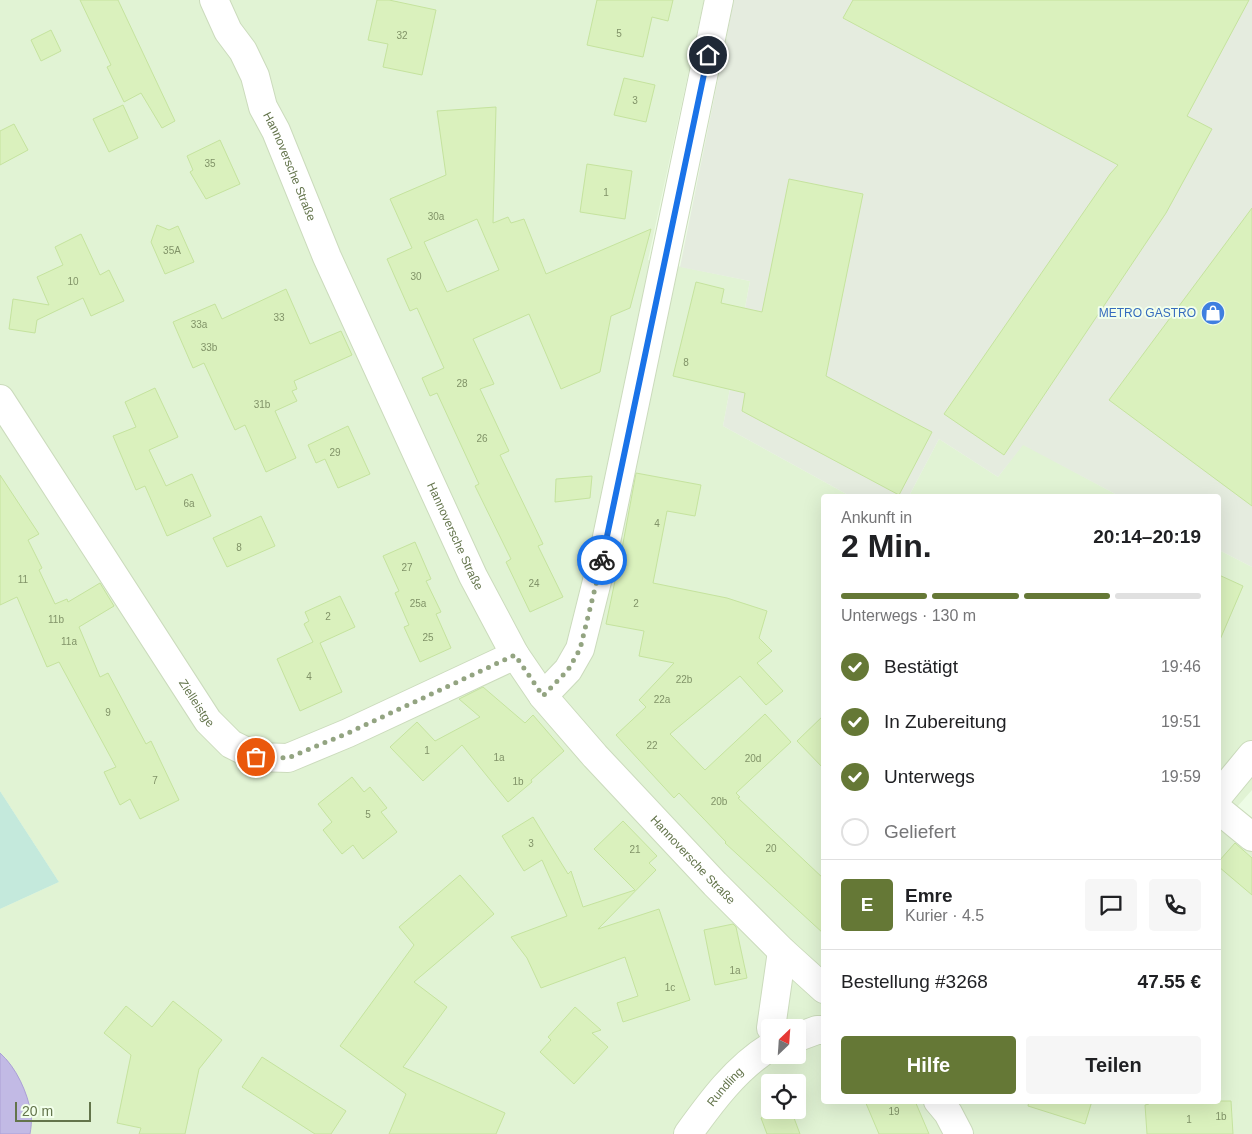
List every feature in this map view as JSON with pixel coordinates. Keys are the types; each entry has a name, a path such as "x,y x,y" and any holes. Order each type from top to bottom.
{"street":[{"name":"Hannoversche Straße","path":"214,0 228,31 243,51 255,76 263,106 276,131 327,257 474,576 515,655 543,696 595,756 715,884 782,951 821,985"},
{"path":"543,696 568,670 583,640 602,561 719,0"},
{"name":"Zielleistge","path":"0,398 208,721 231,744 256,757 288,758 348,733 515,655"},
{"path":"1221,793 1252,755"},
{"path":"1221,812 1252,837"},
{"name":"Rundling","path":"773,1019 782,951"},
{"path":"806,1034 821,1030"},
{"name":"Rundling","path":"688,1134 714,1098 761,1050"},
{"path":"940,1104 960,1134"}],"shaded area":[{"path":"0,0 704,0 648,260 750,281 723,426 846,494 821,494 821,1104 1221,1104 1221,551 1252,567 1252,790 1237,807 1252,820 1252,1134 30,1134 32,1115 6,1058 0,1053 0,909 59,882 0,791"},
{"path":"734,0 1252,0 1252,567 1221,551 1221,494 1115,494 1023,445 998,477 939,439 910,494 846,494 723,426 750,281 680,267"},
{"path":"939,439 998,477 1023,444 1115,494 910,494"},
{"path":"0,791 59,882 0,909"},
{"path":"0,1053 11,1065 24,1089 31,1114 30,1134 0,1134"}],"building":[{"path":"80,0 118,0 175,121 162,128 141,93 124,102 107,67 111,65"},
{"path":"377,0 389,0 436,10 422,75 383,67 388,44 368,40"},
{"path":"597,0 673,0 668,21 652,17 643,57 587,45"},
{"path":"853,0 1249,0 1187,116 1212,129 1166,213 1004,455 944,414 1118,165 843,18"},
{"path":"51,30 61,51 41,61 31,40"},
{"path":"624,78 655,85 646,122 614,115"},
{"path":"123,105 138,138 109,152 93,119"},
{"path":"496,107 493,223 508,217 511,223 524,219 546,274 651,229 630,308 611,316 600,372 561,389 529,314 473,339 494,384 480,389 509,451 500,455 543,544 538,546 563,597 530,612 506,562 511,559 475,486 479,484 437,393 430,396 422,378 444,368 417,308 410,311 387,259 412,248 390,199 446,175 437,111","holes":["477,219 499,270 447,292 424,242"]},
{"path":"14,124 28,150 0,165 0,131"},
{"path":"220,140 240,184 206,199 190,172 193,170 187,156"},
{"path":"587,164 632,171 625,219 580,212"},
{"path":"789,179 863,194 826,376 932,432 900,494 742,411 745,393 673,376 696,282 724,289 721,303 762,312"},
{"name":"METRO GASTRO","path":"1252,208 1252,506 1109,400"},
{"path":"157,225 169,230 178,226 194,262 165,274 151,242"},
{"path":"81,234 100,275 109,270 124,301 91,316 83,298 37,320 35,333 9,329 13,299 49,305 37,277 63,265 55,247"},
{"path":"286,289 310,344 341,331 352,355 294,381 297,389 292,391 297,401 275,411 296,458 266,472 245,425 235,430 204,363 193,368 173,322 215,304 222,319"},
{"path":"155,388 178,437 149,450 166,486 192,474 211,516 167,536 145,486 136,490 113,436 136,427 125,402"},
{"path":"348,426 370,474 338,488 325,459 316,463 308,445"},
{"path":"636,473 701,485 695,516 667,511 653,583 727,598 767,611 759,638 772,651 757,663 783,691 766,705 740,676 670,734 705,770 765,714 791,742 736,793 740,797 738,798 821,876 821,931 725,843 679,793 674,798 616,735 646,707 639,700 674,663 639,656 644,631 606,624"},
{"path":"0,475 39,534 28,540 42,568 39,570 55,604 67,599 68,602 100,583 114,606 79,627 100,677 108,673 146,744 151,741 179,800 140,819 130,799 120,805 104,772 116,767 59,662 47,667 17,597 0,605"},
{"path":"592,476 590,498 555,502 556,479"},
{"path":"261,516 275,546 227,567 213,538"},
{"path":"415,542 431,579 426,581 441,612 436,614 451,648 420,662 404,627 409,625 395,593 399,591 383,556"},
{"path":"1221,576 1243,586 1221,637"},
{"path":"340,596 355,627 320,643 342,692 300,711 277,659 313,642 304,624 309,621 305,612"},
{"path":"483,687 525,723 533,715 564,751 508,802 462,745 423,781 390,747 417,722 435,741 480,717 459,699"},
{"path":"821,718 821,766 797,741"},
{"path":"352,777 364,792 370,787 387,808 381,812 397,832 363,859 353,845 342,854 323,830 332,822 318,804"},
{"path":"533,817 568,874 571,871 583,907 635,890 594,849 623,821 657,856 649,863 656,870 598,929 659,909 690,1000 623,1022 617,1003 638,996 625,957 541,988 527,958 511,937 567,916 542,860 524,871 502,836"},
{"path":"1235,843 1252,858 1252,895 1221,869 1221,859"},
{"path":"460,875 494,914 414,982 447,1007 403,1067 505,1113 496,1134 389,1134 406,1094 340,1046 414,945 399,927"},
{"path":"733,924 736,927 747,978 715,985 704,930"},
{"path":"173,1001 222,1040 199,1069 185,1134 139,1134 141,1128 117,1123 131,1055 104,1033 126,1006 152,1027"},
{"path":"575,1007 601,1030 592,1033 608,1047 574,1084 540,1052 551,1040 548,1037"},
{"path":"262,1057 346,1111 331,1134 315,1134 242,1087"},
{"path":"1221,1101 1231,1101 1233,1134 1147,1134 1145,1105 1221,1104"},
{"path":"866,1104 916,1104 929,1134 879,1134"},
{"path":"1028,1104 1091,1104 1085,1124 1028,1106"},
{"path":"761,1119 794,1119 800,1134 767,1134"}],"way so far":[{"path":"256,757 288,758 348,733 515,655 543,696 568,670 580,649 602,560"}],"place":[{"name":"METRO GASTRO","path":"1213,313"}],"route":[{"path":"602,560 708,55"}]}
